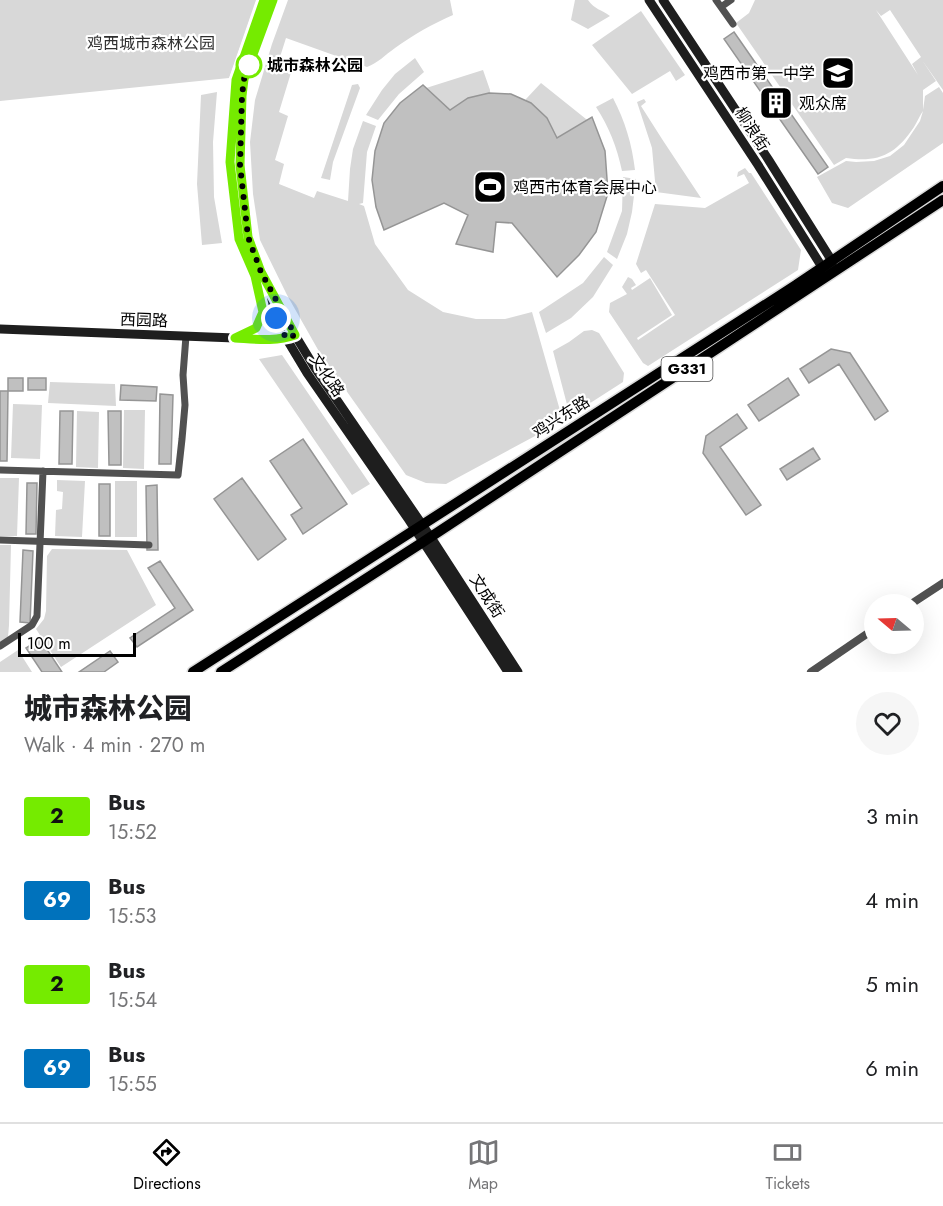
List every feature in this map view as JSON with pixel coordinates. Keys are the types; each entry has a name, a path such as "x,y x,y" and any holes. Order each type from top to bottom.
{"highway":[{"name":"鸡兴东路","path":"221,672 426,539 829,267 943,186"},
{"name":"鸡兴东路","path":"193,672 829,267 943,200"}],"main road":[{"name":"文化路","path":"264,0 236,80 230,162 239,239 255,276 290,337"},
{"name":"文化路","path":"273,0 244,79 242,96 240,165 248,237 261,272 307,373 426,539"},
{"name":"柳浪街","path":"649,0 758,165 829,267"},
{"name":"柳浪街","path":"663,0 768,159 829,267"},
{"path":"235,338 256,328 263,312 255,276"},
{"name":"西园路","path":"0,329 235,338 290,337"},
{"name":"文成街","path":"426,539 508,672"},
{"name":"文成街","path":"426,539 518,672"}],"street":[{"path":"716,0 733,24"},
{"path":"721,8 731,0"},
{"path":"0,470 178,475 185,405 183,375 186,336"},
{"path":"0,646 32,625 38,616 43,471"},
{"path":"0,540 149,545"},
{"path":"924,595 943,583"},
{"path":"811,672 864,636"}],"green space":[{"name":"鸡西城市森林公园","path":"0,0 256,0 229,78 0,101"},
{"path":"288,0 450,0 453,15 416,34 367,67 286,38 280,57 291,61 293,66 279,112 288,116 275,160 284,164 279,184 314,198 317,191 348,201 353,149 363,121 376,126 367,152 363,203 359,204 364,206 375,244 408,290 443,312 476,319 505,319 532,312 563,421 446,484 426,483 406,475 321,355 287,295 260,240 253,194 250,142 255,100"},
{"path":"575,0 588,0 610,16 588,29 571,20"},
{"name":"鸡西市第一中学","path":"755,0 943,0 943,90 922,60 936,81 923,90 923,110 925,96 939,87 943,93 943,143 848,208 832,203 817,177 846,161 874,161 890,156 904,145 920,121 923,111 907,136 886,155 868,159 846,158 834,165 736,23 749,13","holes":["876,10 881,16 890,10 921,57 912,64 918,75"]},
{"path":"641,11 685,75 676,81 670,71 632,94 592,45"},
{"path":"415,58 424,72 399,94 378,120 366,115 395,74"},
{"path":"483,70 490,90 491,110 449,122 423,89"},
{"path":"541,83 591,123 554,143 520,116 526,99"},
{"path":"358,84 360,88 333,162 330,180 321,178 352,85"},
{"path":"217,92 213,142 214,197 222,243 202,245 197,184 201,95"},
{"path":"613,98 627,133 635,170 622,171 612,138 596,107"},
{"path":"644,99 646,102 641,106 701,198 656,192 652,148 637,102"},
{"path":"745,168 751,173 801,250 798,270 648,366 643,363 609,312 610,303 627,294 622,287 628,277 636,285 631,288 632,290 650,278 672,315 637,338 638,340 675,315 646,270 641,273 636,264 655,204 705,208 749,183 744,174 737,177 738,172"},
{"path":"623,177 636,179 627,234 617,259 607,252 622,211"},
{"path":"604,257 613,265 593,297 571,318 546,333 539,312 583,283"},
{"path":"592,330 599,333 624,373 623,382 570,416 553,351 584,331"},
{"path":"282,355 370,484 352,495 259,359"},
{"path":"50,382 115,384 116,406 48,403"},
{"path":"13,404 42,405 40,459 11,458"},
{"path":"124,410 145,410 144,469 123,468"},
{"path":"77,411 99,412 98,468 76,467"},
{"path":"0,478 19,478 17,536 0,536"},
{"path":"57,480 85,481 82,537 55,536 56,510 62,509 63,492 57,491"},
{"path":"115,481 137,481 137,537 115,537"},
{"path":"0,545 11,545 8,637 0,642"},
{"path":"52,549 127,550 156,605 61,667 36,629 44,619 46,611 47,556"},
{"path":"18,650 32,672 0,672 0,662"}],"building":[{"name":"观众席","path":"734,32 828,167 818,174 724,39"},
{"name":"鸡西市体育会展中心","path":"423,85 450,110 468,98 489,93 511,94 531,103 547,118 557,138 592,117 605,151 608,193 596,232 579,255 557,277 512,223 496,222 493,252 456,244 468,215 444,203 384,230 376,207 372,180 375,151 384,123 400,103"},
{"path":"831,349 850,353 888,411 875,420 839,364 809,383 800,369"},
{"path":"8,378 23,378 23,391 8,391"},
{"path":"28,378 46,378 46,390 28,390"},
{"path":"788,378 799,395 759,421 748,405"},
{"path":"121,385 157,387 156,401 120,400"},
{"path":"0,391 8,391 7,461 0,461"},
{"path":"160,394 173,395 171,464 159,464"},
{"path":"60,411 73,411 72,464 59,464"},
{"path":"108,411 121,411 121,465 109,465"},
{"path":"737,414 747,428 720,447 761,505 746,515 703,453 706,436"},
{"path":"303,439 347,504 303,534 291,515 302,508 270,461"},
{"path":"813,448 820,459 787,480 780,469"},
{"path":"242,478 286,539 258,560 214,499"},
{"path":"27,483 37,483 36,534 26,534"},
{"path":"99,484 110,484 110,536 99,536"},
{"path":"157,485 158,550 147,550 146,486"},
{"path":"23,550 33,551 30,623 20,622"},
{"path":"160,561 193,610 137,647 130,638 175,608 148,568"},
{"path":"40,639 62,672 42,672 26,648"},
{"path":"110,651 118,662 104,672 79,672"}],"bus line":[{"name":"2","path":"264,0 236,80 230,162 239,239 255,276 263,312 256,328 235,338 274,339 295,335 261,272 248,237 240,165 244,79 273,0"}],"place":[{"name":"城市森林公园","path":"249,65"},
{"name":"鸡西市第一中学","path":"838,73"},
{"name":"观众席","path":"776,103"},
{"name":"鸡西市体育会展中心","path":"490,187"}],"route":[{"path":"249,65 251,62 244,79 242,96 240,165 248,237 261,272 295,335 286,338 276,318"}]}
